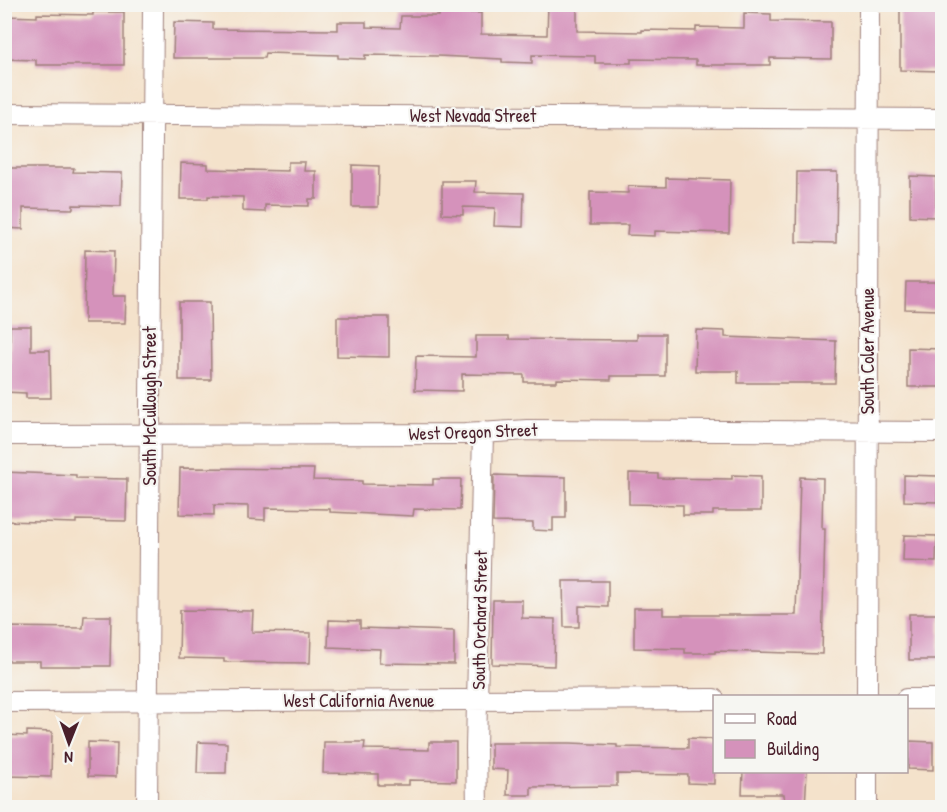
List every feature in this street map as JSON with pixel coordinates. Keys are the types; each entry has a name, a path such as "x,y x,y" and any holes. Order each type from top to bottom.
{"street":[{"name":"South McCullough Street","path":"147,807 153,4"},
{"name":"South Coler Avenue","path":"867,695 869,4"},
{"name":"West Nevada Street","path":"4,114 942,119"},
{"name":"West Oregon Street","path":"4,435 325,435 527,430 942,432"},
{"name":"South Orchard Street","path":"477,807 476,748 483,432"},
{"name":"West California Avenue","path":"4,702 713,699"},
{"path":"908,699 942,699"},
{"path":"867,773 867,807"}],"building":[{"path":"548,4 577,4 577,31 642,32 642,30 696,31 696,27 744,28 744,13 771,14 771,21 831,22 831,59 770,58 770,65 696,65 696,60 631,59 631,63 595,63 595,56 532,55 532,63 438,56 365,55 365,59 338,58 338,55 265,53 264,58 173,58 174,22 213,23 213,29 338,30 338,22 366,22 366,27 400,28 401,16 439,16 439,12 481,13 481,34 547,35"},
{"path":"900,4 942,4 941,71 900,70"},
{"path":"93,12 124,12 124,65 36,65 36,60 4,59 4,16 93,15"},
{"path":"288,162 305,162 304,171 316,171 316,199 309,199 309,206 265,205 265,212 243,211 243,197 208,196 208,199 180,199 181,163 208,164 208,169 288,171"},
{"path":"352,165 379,166 378,207 352,207"},
{"path":"4,168 74,168 73,172 122,173 121,206 73,205 73,209 23,208 23,229 4,228"},
{"path":"797,172 837,172 836,243 796,242"},
{"path":"910,176 936,177 936,217 910,216"},
{"path":"666,178 730,180 729,233 655,231 655,236 627,235 628,225 590,225 590,192 628,193 628,186 666,187"},
{"path":"442,181 476,181 475,192 524,193 523,227 494,226 495,208 463,207 463,215 442,214"},
{"path":"85,250 114,251 113,296 126,296 125,323 84,323"},
{"path":"906,282 941,282 940,310 905,309"},
{"path":"179,302 210,302 211,380 179,380"},
{"path":"337,317 389,317 389,357 337,356"},
{"path":"10,326 31,326 31,350 50,350 51,398 26,398 26,393 4,392 4,364 10,364"},
{"path":"696,330 725,331 725,337 836,341 835,383 738,383 738,371 695,371"},
{"path":"637,334 665,334 665,376 611,376 611,380 557,379 557,382 524,382 524,375 462,374 462,391 415,390 416,356 476,357 476,336 509,336 509,339 637,340"},
{"path":"908,348 942,349 942,387 908,387"},
{"path":"180,468 314,469 313,480 362,481 362,484 433,485 433,479 461,479 460,510 414,509 413,516 330,512 330,509 265,508 265,520 248,519 248,506 214,505 214,515 179,514"},
{"path":"4,472 76,475 76,478 127,479 126,521 76,520 76,523 4,521"},
{"path":"629,473 658,474 658,478 732,479 732,475 761,476 761,511 713,511 713,515 683,515 683,505 629,504"},
{"path":"494,475 566,477 566,518 553,518 553,531 533,530 533,523 493,522"},
{"path":"904,475 938,476 937,502 904,501"},
{"path":"800,477 823,478 822,529 825,529 822,654 715,651 715,653 685,653 685,649 634,648 634,608 663,608 663,615 796,615"},
{"path":"904,535 937,536 936,562 903,561"},
{"path":"563,581 608,581 608,607 579,606 579,627 564,627"},
{"path":"493,600 522,600 522,618 555,619 554,666 492,664"},
{"path":"180,610 253,611 252,632 311,633 310,663 224,662 224,659 179,658"},
{"path":"909,614 940,614 939,660 909,660"},
{"path":"84,616 111,616 110,666 40,666 40,661 4,661 4,627 83,628"},
{"path":"329,620 360,621 360,628 454,631 454,664 379,663 380,649 328,647"},
{"path":"27,731 52,732 51,777 4,776 4,735 27,736"},
{"path":"688,738 713,739 714,784 688,783 688,775 617,774 617,786 531,787 531,795 507,795 508,770 491,769 491,743 570,743 617,745 617,747 688,748"},
{"path":"908,741 933,742 933,770 908,769"},
{"path":"88,742 117,743 116,777 88,776"},
{"path":"198,742 227,743 226,773 197,773"},
{"path":"324,742 365,742 364,749 429,750 429,742 456,742 456,781 409,780 409,785 378,785 378,774 323,773"},
{"path":"743,773 807,773 805,807 785,807 784,794 742,794"}]}
